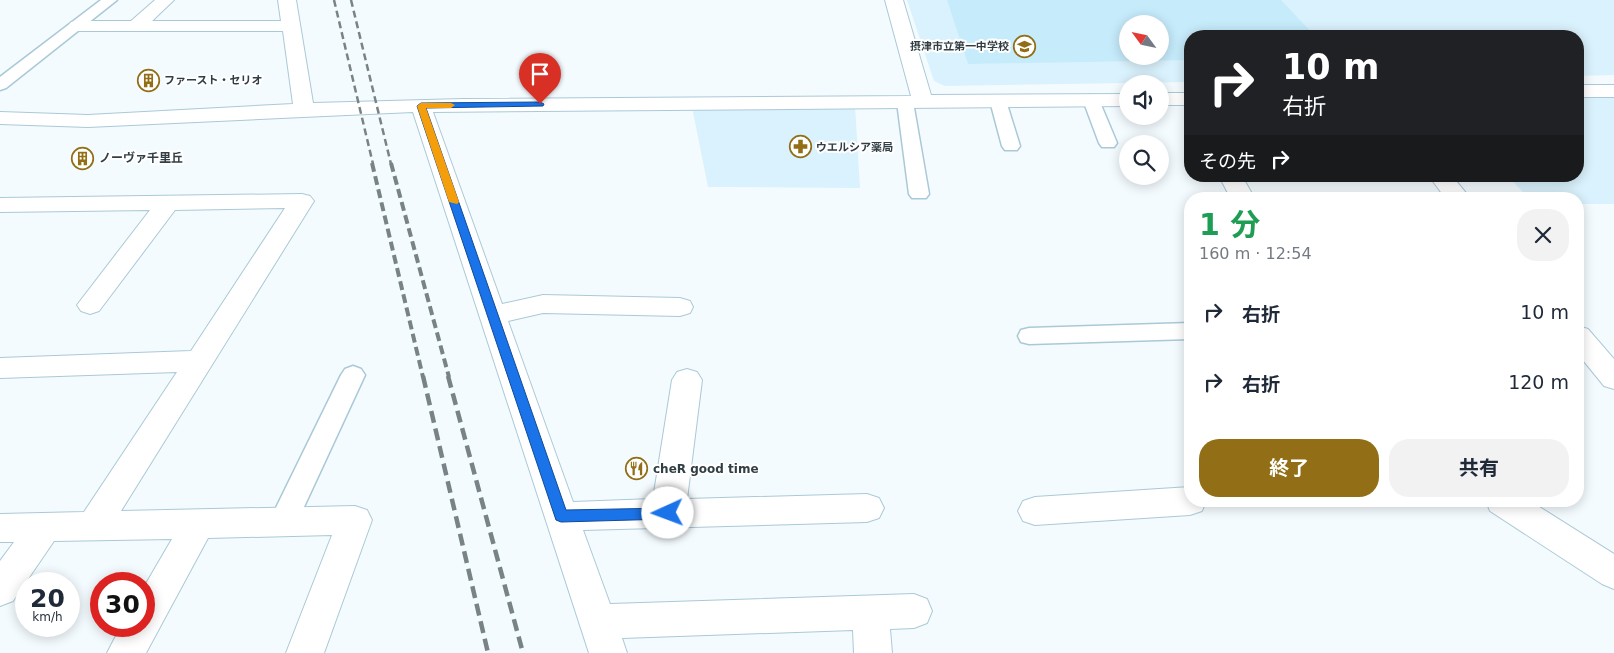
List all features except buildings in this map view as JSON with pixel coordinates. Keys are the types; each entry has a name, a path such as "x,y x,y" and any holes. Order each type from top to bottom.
{"street":[{"path":"136,26 165,0"},
{"path":"287,0 304,111"},
{"path":"894,0 914,102"},
{"path":"77,26 290,26"},
{"path":"1584,91 1614,91"},
{"path":"0,118 88,121 421,106 1119,100"},
{"path":"1169,100 1184,102"},
{"path":"421,106 603,638 914,611"},
{"path":"1445,182 1453,192"},
{"path":"0,205 302,201 93,526"},
{"path":"90,305 168,203"},
{"path":"492,316 543,304 680,307"},
{"path":"1584,343 1614,378"},
{"path":"0,368 199,361"},
{"path":"668,513 686,380"},
{"path":"1035,511 1184,501"},
{"path":"1511,507 1614,573"},
{"path":"561,516 867,508"},
{"path":"0,528 355,520 305,653"},
{"path":"155,601 198,524"},
{"path":"0,590 46,527"},
{"path":"870,614 873,653"},
{"path":"126,653 135,637"}],"lane":[{"path":"0,85 110,0"},
{"path":"1091,100 1108,143"},
{"path":"998,101 1011,146"},
{"path":"914,102 919,194"},
{"path":"1029,336 1184,331"},
{"path":"283,522 353,375"}],"shaded area":[{"name":"摂津市立第一中学校","path":"907,0 1614,0 1614,75 1584,76 1584,30 1184,30 1184,82 1169,82 1169,75 1119,75 1119,83 945,86 934,81"},
{"path":"947,0 1281,0 1309,30 1184,30 1184,60 1169,60 1169,15 1119,15 1119,61 968,64"},
{"path":"1614,97 1614,204 1584,204 1584,192 1523,192 1513,182 1584,182 1584,98"},
{"path":"855,106 860,188 708,187 692,107"}],"railway":[{"path":"334,0 373,164"},
{"path":"351,0 391,164"},
{"path":"372,163 423,377"},
{"path":"391,163 449,377"},
{"path":"423,376 488,653"},
{"path":"448,376 523,653"}],"slow traffic":[{"path":"451,105 421,106 454,202"}],"place":[{"name":"摂津市立第一中学校","path":"1025,46"},
{"name":"ファースト・セリオ","path":"148,80"},
{"name":"ウエルシア薬局","path":"800,147"},
{"name":"ノーヴァ千里丘","path":"83,158"},
{"name":"cheR good time","path":"637,469"}],"route":[{"path":"540,104 421,106 561,516 668,513"}]}
